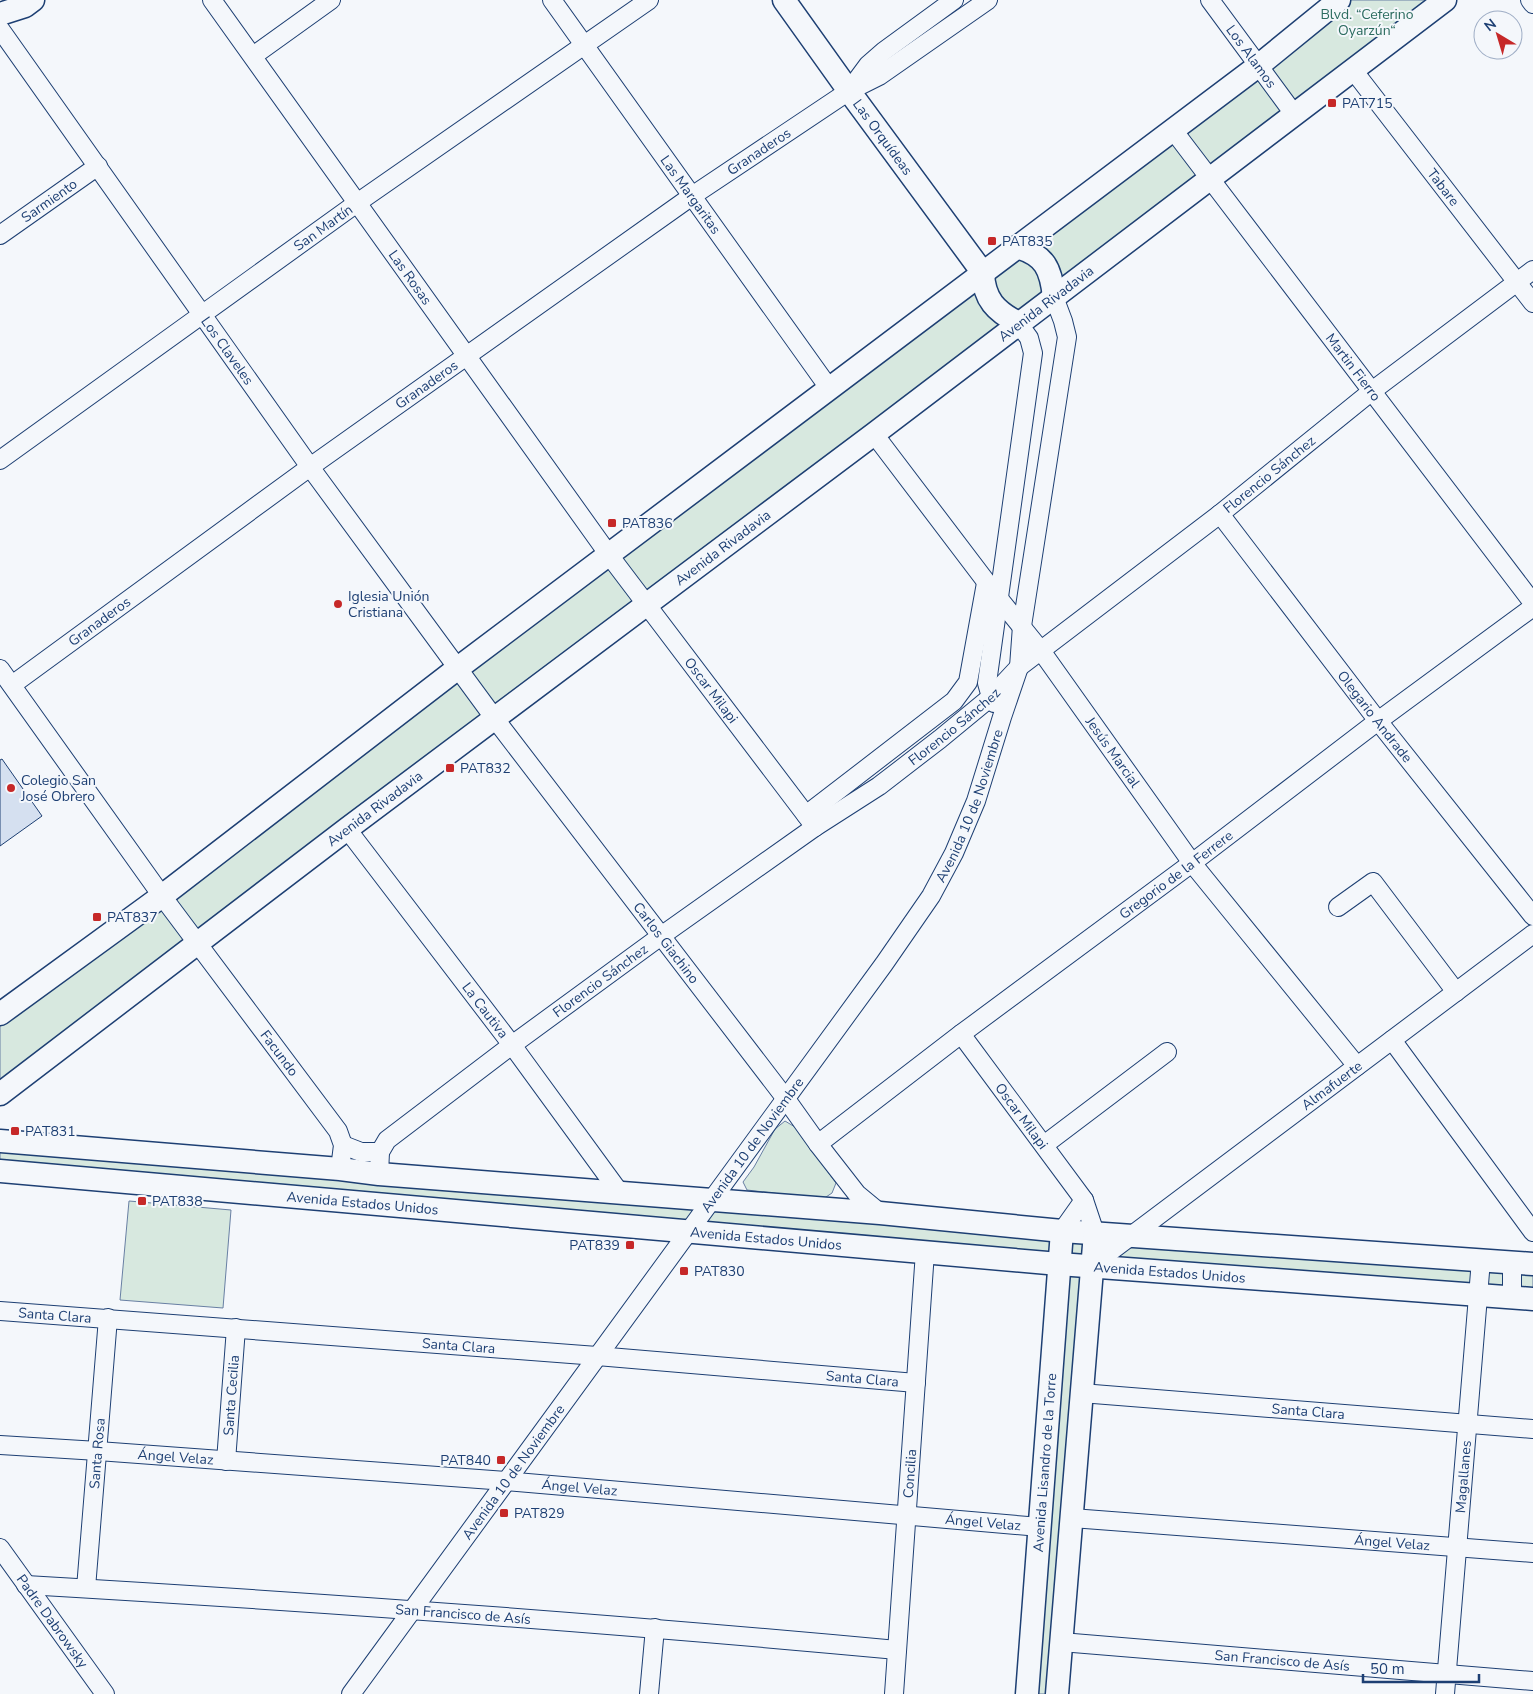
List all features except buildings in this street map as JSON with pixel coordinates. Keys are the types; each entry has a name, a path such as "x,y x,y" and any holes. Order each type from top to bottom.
{"main road":[{"path":"0,14 25,6 33,0"},
{"name":"Las Orquídeas","path":"784,0 983,273"},
{"path":"0,1014 162,896 458,668 1258,66 1339,0"},
{"name":"Avenida Rivadavia","path":"0,1094 347,829 1211,179 1444,0"},
{"path":"1017,247 1031,251 1044,263 1052,279 1054,297"},
{"path":"983,273 983,287 991,303 1003,315 1018,323"},
{"path":"0,1141 340,1169 379,1163 620,1193 880,1213 1062,1231 1523,1263"},
{"path":"378,1205 379,1163"},
{"path":"337,1202 340,1169"},
{"name":"Avenida Estados Unidos","path":"0,1171 1059,1264 1522,1298"},
{"name":"Avenida Lisandro de la Torre","path":"1027,1694 1062,1231"},
{"path":"1057,1694 1095,1233"}],"street":[{"name":"Las Rosas","path":"212,0 609,555"},
{"path":"253,56 331,0"},
{"name":"Las Margaritas","path":"552,0 829,388"},
{"name":"San Martín","path":"0,460 357,203 649,0"},
{"name":"Granaderos","path":"849,90 868,65 884,51 954,0"},
{"name":"Granaderos","path":"12,685 310,467 692,196 849,90 879,76 988,0"},
{"name":"Los Alamos","path":"1210,0 1294,114"},
{"path":"1530,0 1533,4"},
{"name":"Los Claveles","path":"0,29 310,467 458,668"},
{"name":"Tabare","path":"1353,70 1533,303"},
{"name":"Martin Fierro","path":"1173,130 1533,605"},
{"name":"Sarmiento","path":"0,235 98,166"},
{"name":"Florencio Sánchez","path":"379,1163 387,1140 512,1045 661,936 811,821 879,786 940,739 990,697 1020,668 1220,514 1372,391 1533,270"},
{"name":"Avenida 10 de Noviembre","path":"351,1694 786,1099 931,896 954,853 976,801 1002,717 1020,668 1022,626 1067,338 1054,297"},
{"name":"Avenida 10 de Noviembre","path":"1002,717 990,697 987,683 1033,353 1029,338 1018,323"},
{"name":"Jesús Marcial","path":"874,434 986,583 1042,652 1192,863 1357,1066"},
{"name":"Olegario Andrade","path":"1220,514 1378,722 1533,916"},
{"name":"Oscar Milapi","path":"609,555 811,821"},
{"path":"811,821 954,701 963,690 968,682 986,583"},
{"name":"Gregorio de la Ferrere","path":"818,1144 961,1034 1192,863 1533,605"},
{"name":"Carlos Giachino","path":"458,668 786,1099 818,1144 857,1194 880,1213"},
{"name":"Facundo","path":"0,669 162,896 338,1131 343,1145"},
{"name":"La Cautiva","path":"347,829 512,1045 620,1193"},
{"path":"1338,907 1373,882 1456,992"},
{"name":"Almafuerte","path":"1091,1266 1533,934"},
{"name":"Oscar Milapi","path":"961,1034 1084,1200 1095,1233"},
{"path":"1392,1040 1533,1232"},
{"path":"1044,1145 1167,1052"},
{"path":"340,1169 343,1145 361,1152 379,1163"},
{"path":"1062,1231 1084,1200"},
{"name":"Concilia","path":"894,1694 925,1252"},
{"name":"Magallanes","path":"1445,1694 1481,1260"},
{"path":"1522,1298 1523,1263"},
{"name":"Santa Clara","path":"0,1311 597,1356 916,1384"},
{"name":"Santa Rosa","path":"86,1588 108,1318"},
{"name":"Santa Cecilia","path":"226,1461 236,1328"},
{"name":"Santa Clara","path":"1081,1393 1533,1429"},
{"name":"Ángel Velaz","path":"0,1445 98,1450 506,1481 1040,1527"},
{"name":"Ángel Velaz","path":"1072,1518 1533,1552"},
{"name":"Padre Dabrowsky","path":"0,1548 105,1694"},
{"name":"San Francisco de Asís","path":"26,1585 655,1628 898,1650"},
{"path":"649,1694 655,1628"},
{"name":"San Francisco de Asís","path":"1061,1642 1533,1681"}],"green space":[{"name":"Blvd. “Ceferino Oyarzún“","path":"1339,0 1445,0 0,1094 0,1014"},
{"path":"785,1121 795,1127 836,1183 832,1193 823,1199 747,1190 743,1182 754,1167 775,1129"},
{"path":"0,1141 1533,1264 1533,1299 1091,1266 1057,1694 1027,1694 1059,1264 0,1171"},
{"path":"129,1201 231,1210 223,1308 120,1300"}],"place":[{"name":"PAT715","path":"1332,103"},
{"name":"PAT835","path":"992,241"},
{"name":"PAT836","path":"612,523"},
{"name":"Iglesia Unión Cristiana","path":"338,604"},
{"name":"PAT832","path":"450,768"},
{"name":"Colegio San José Obrero","path":"11,788"},
{"name":"PAT837","path":"97,917"},
{"name":"PAT831","path":"15,1131"},
{"name":"PAT838","path":"142,1201"},
{"name":"PAT839","path":"630,1245"},
{"name":"PAT830","path":"684,1271"},
{"name":"PAT840","path":"501,1460"},
{"name":"PAT829","path":"504,1513"}]}
